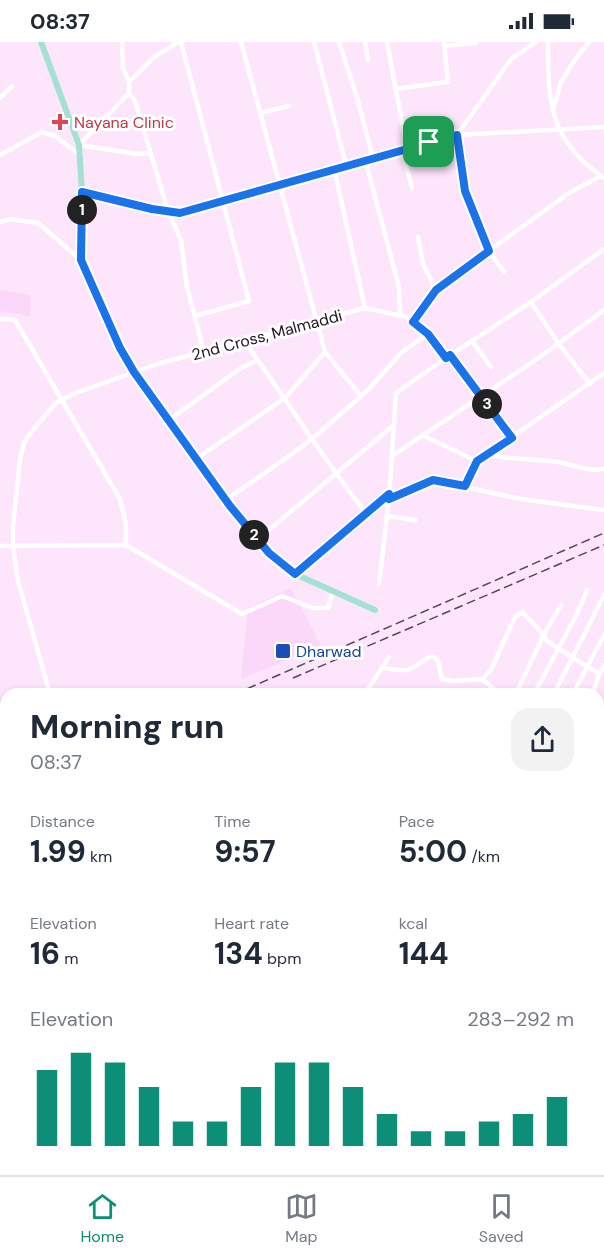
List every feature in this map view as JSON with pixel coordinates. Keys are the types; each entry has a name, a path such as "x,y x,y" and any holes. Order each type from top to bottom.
{"main road":[{"path":"41,42 79,145 82,192 81,260 120,348 134,372 226,500 269,553 295,574 375,610"}],"street":[{"path":"122,42 123,68 129,82 129,93 135,101 168,211 181,240 187,287 204,352"},
{"path":"129,82 154,57 180,42 249,301 195,315"},
{"path":"241,42 326,352 361,396"},
{"path":"314,42 346,165"},
{"path":"339,42 356,93 373,158"},
{"path":"365,42 368,60"},
{"path":"387,42 412,188"},
{"path":"504,272 489,251 465,191 457,135 511,59 536,42"},
{"path":"413,322 436,290 570,193 602,177 583,160 555,123 548,86 548,42"},
{"path":"553,111 561,82 589,42"},
{"path":"395,89 448,82 444,44 476,43"},
{"path":"0,98 12,86"},
{"path":"79,145 129,93"},
{"path":"260,113 289,106"},
{"path":"82,192 180,213 365,159 457,135 604,127"},
{"path":"0,155 42,132 55,136 80,155"},
{"path":"79,145 138,154 150,153"},
{"path":"365,159 399,288 400,316"},
{"path":"334,168 365,308"},
{"path":"0,222 11,219 38,223 81,260"},
{"path":"418,237 423,264 436,290"},
{"path":"379,584 389,496 396,393 531,302 604,249"},
{"path":"531,302 558,343 590,384"},
{"name":"2nd Cross, Malmaddi","path":"48,688 18,581 13,547 15,501 24,443 46,413 63,399 157,364 365,308 407,317 428,334 512,438"},
{"path":"392,456 481,397 604,310"},
{"path":"0,319 15,320 120,499 126,524 126,544"},
{"path":"226,500 311,440 361,396 402,352 428,334"},
{"path":"244,341 335,474 366,513"},
{"path":"472,341 491,367"},
{"path":"196,459 285,398 326,352"},
{"path":"169,420 241,368 258,360"},
{"path":"465,486 477,461 604,374"},
{"path":"258,539 394,425"},
{"path":"424,436 477,461"},
{"path":"488,454 521,461 558,462 586,470 604,469"},
{"path":"295,574 389,496 433,480 521,499 603,510"},
{"path":"387,516 415,520"},
{"path":"0,546 126,544 242,614 282,596 313,608 328,608 333,592"},
{"path":"537,688 578,612 587,590"},
{"path":"557,688 604,595"},
{"path":"519,688 544,634 561,605"},
{"path":"383,668 410,669 421,660 433,656 438,661 442,679 447,681 482,679 491,670 515,617 523,612 547,640 558,649 599,674"},
{"path":"576,688 604,635"},
{"path":"368,688 389,657"},
{"path":"595,688 604,665"},
{"path":"482,679 493,688"}],"shaded area":[{"path":"0,290 31,295 30,316 0,311"},
{"path":"291,588 321,646 241,679 248,608"}],"railway":[{"path":"249,688 604,533"},
{"path":"293,678 604,545"}],"place":[{"name":"Nayana Clinic","path":"60,122"},
{"name":"Dharwad","path":"283,651"}],"route":[{"path":"457,135 465,191 489,251 436,290 413,322 428,334 446,358 450,355 512,438 477,461 465,486 433,480 389,499 389,494 295,574 269,553 230,506 134,372 120,348 81,260 82,192 152,209 180,213 429,142 457,135"}]}
